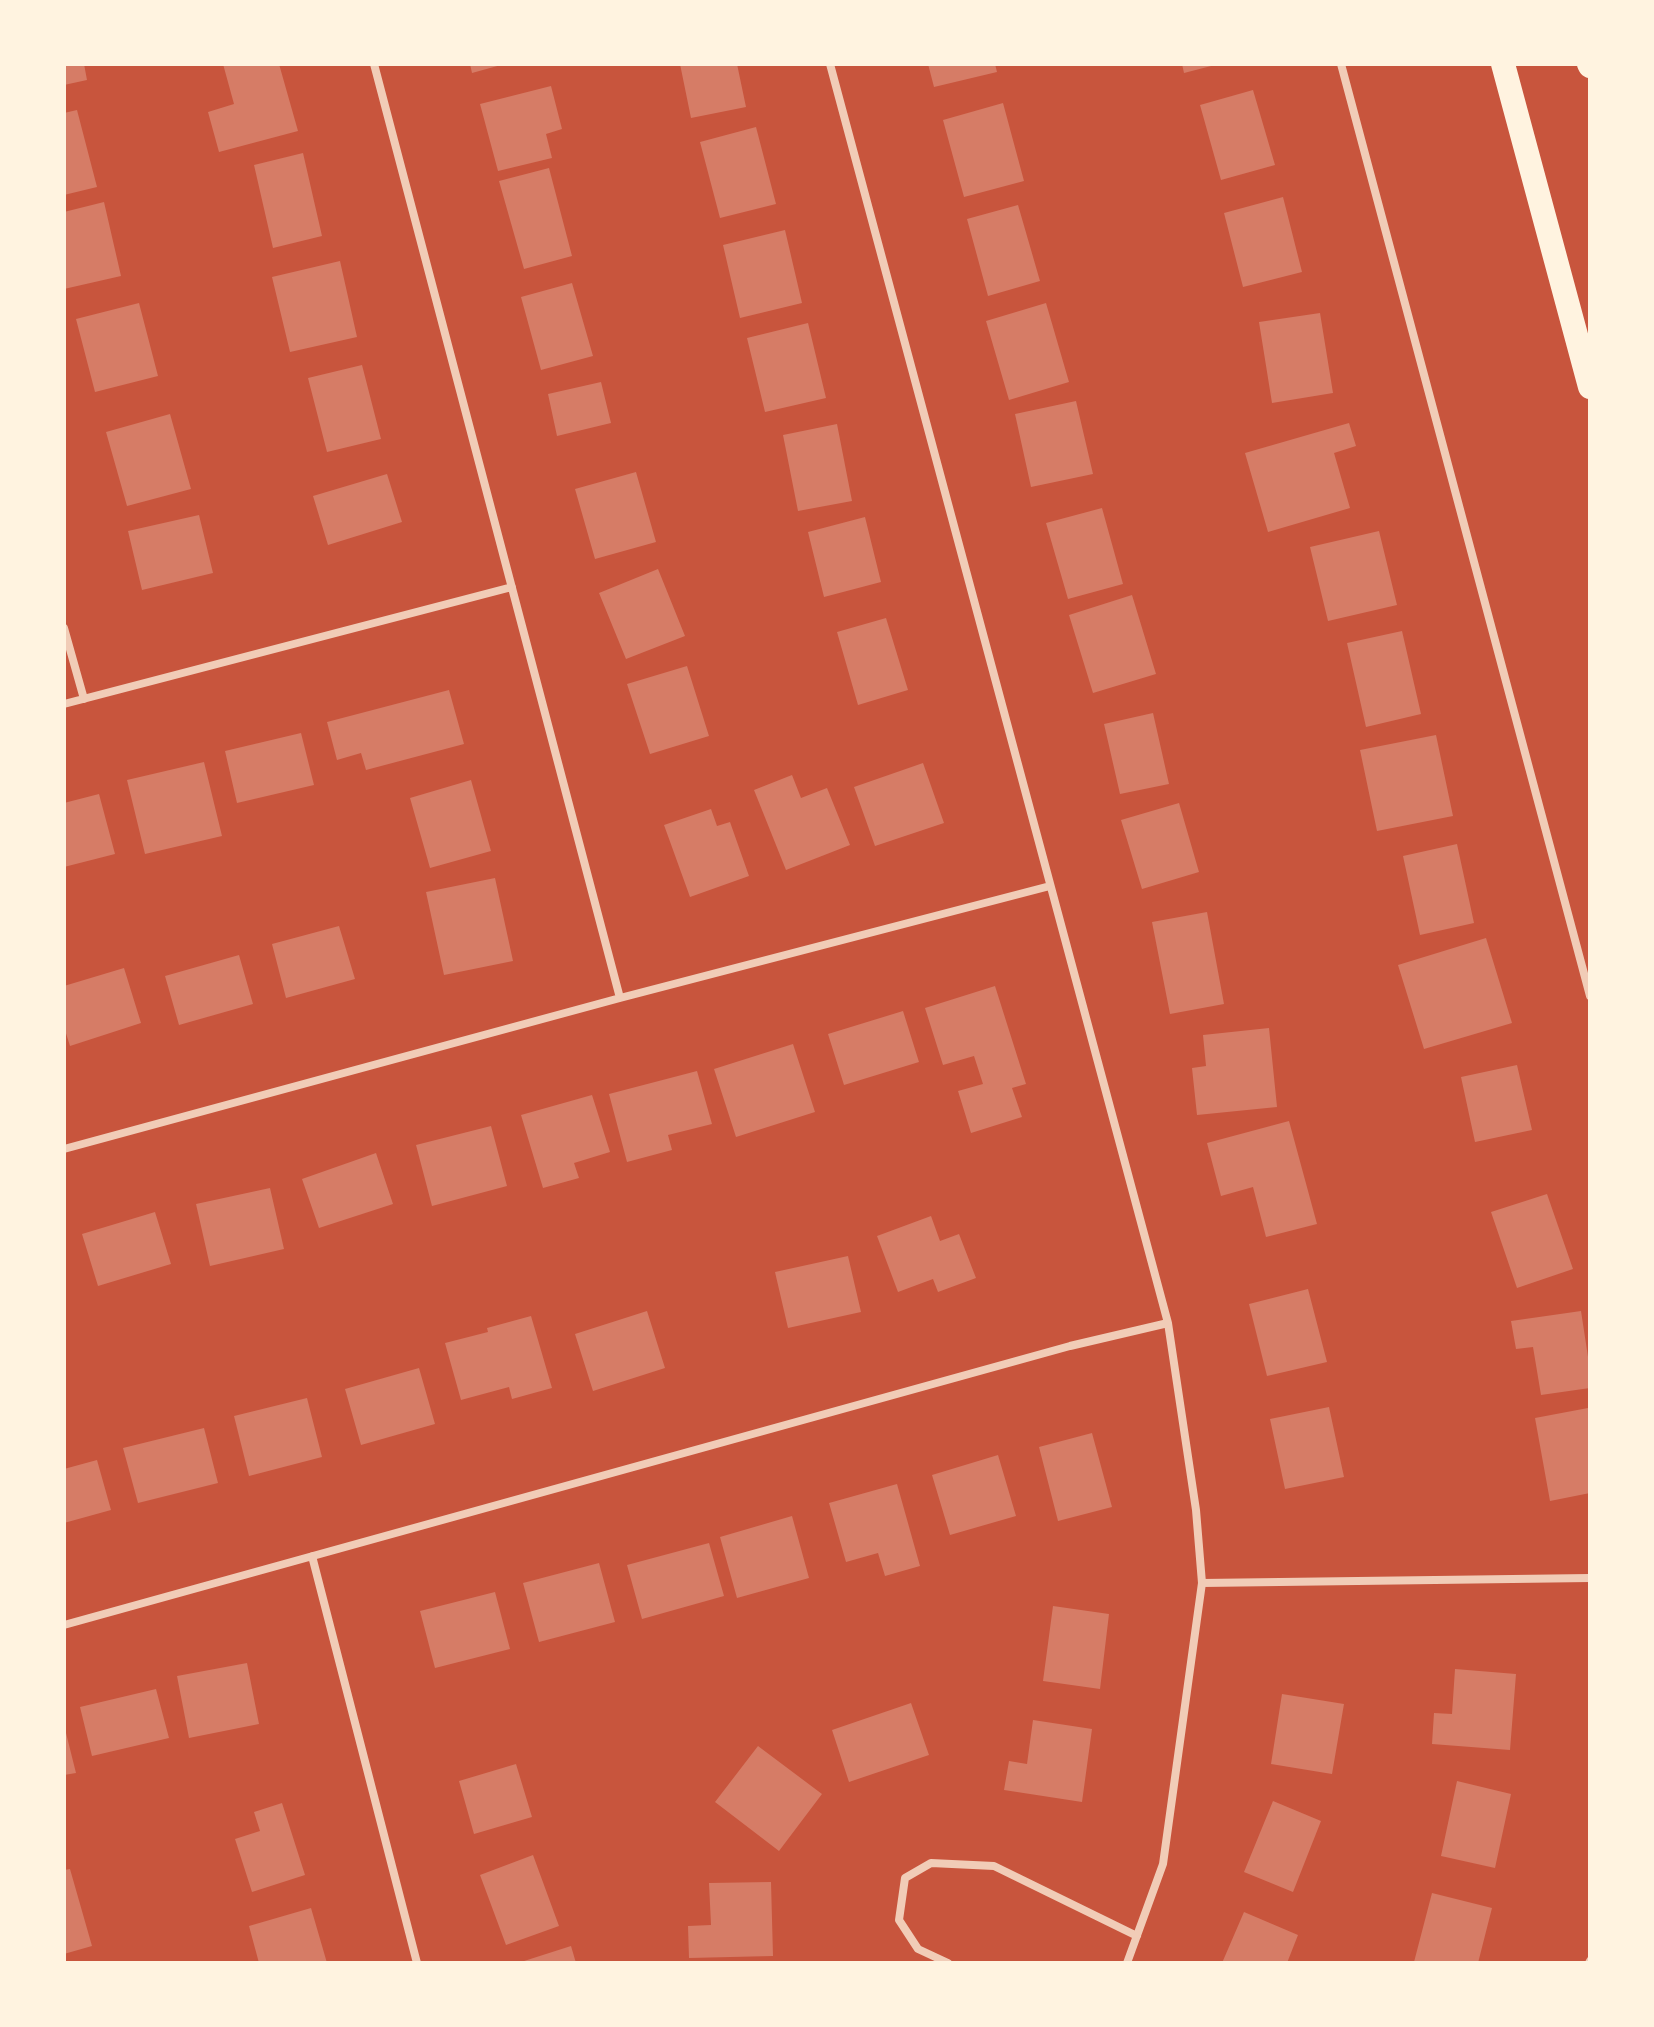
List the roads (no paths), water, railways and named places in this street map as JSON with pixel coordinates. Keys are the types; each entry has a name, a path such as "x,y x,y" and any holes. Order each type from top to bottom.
{"highway":[{"path":"1503,64 1590,387"}],"street":[{"path":"374,64 620,998"},
{"path":"830,64 1168,1323 1196,1510 1202,1583 1163,1864 1127,1963"},
{"path":"1341,64 1590,996"},
{"path":"64,704 512,587"},
{"path":"64,628 84,699"},
{"path":"64,1149 620,998 1050,886"},
{"path":"64,1625 1070,1346 1168,1323"},
{"path":"312,1556 417,1963"},
{"path":"1202,1583 1590,1578"},
{"path":"948,1963 918,1949 899,1920 905,1878 931,1863 994,1866 1137,1936"}]}
